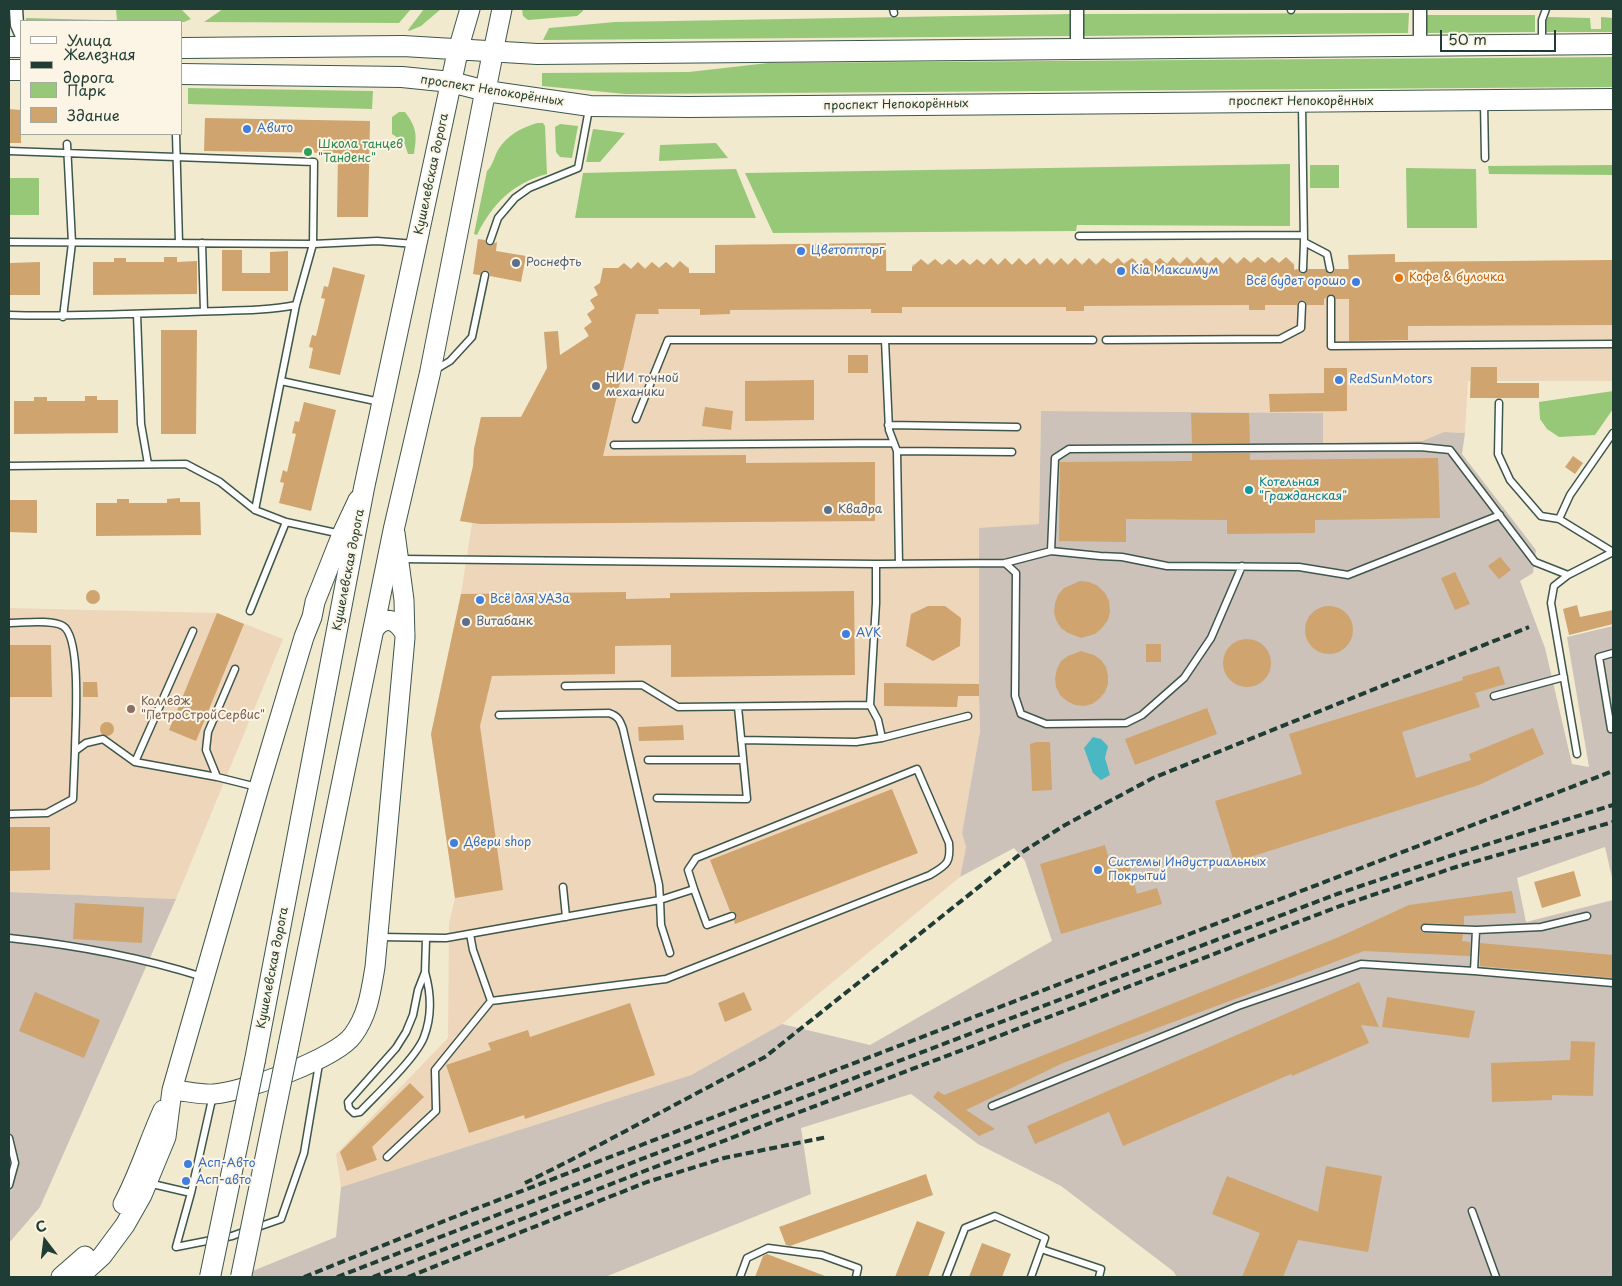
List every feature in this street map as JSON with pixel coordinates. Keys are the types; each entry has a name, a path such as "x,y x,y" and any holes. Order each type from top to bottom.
{"main road":[{"path":"458,50 470,9"},
{"path":"241,1277 394,528 430,373 502,9"},
{"path":"182,48 403,46 537,54 1613,44"},
{"name":"Кушелевская дорога","path":"210,1277 255,1060 364,488 458,50"},
{"name":"проспект Непокорённых","path":"182,74 402,76 451,82 486,91 590,106 689,107 1613,99"},
{"path":"61,1277 93,1247 114,1220 130,1191 152,1134 172,1090 315,602 342,534 364,488"},
{"path":"172,1090 213,1094 236,1091 261,1083 339,1048 352,1036 369,1004 378,937 405,634 404,600 394,528"},
{"path":"312,617 323,612 330,612 335,616 338,625"},
{"path":"373,631 378,623 388,620 395,622 405,634"},
{"path":"79,1277 102,1256 125,1225 148,1183 166,1137 172,1090"}],"street":[{"path":"16,9 17,25 20,32"},
{"path":"1077,9 1077,48"},
{"path":"1420,9 1420,45"}],"lane":[{"path":"1542,45 1542,20 1546,9"},
{"path":"1484,101 1485,158"},
{"path":"1302,102 1303,269"},
{"path":"490,241 498,218 515,198 529,188 578,168 590,106"},
{"path":"176,135 179,243"},
{"path":"63,317 72,243 67,144"},
{"path":"9,152 314,162 314,244 296,305 255,510"},
{"path":"1079,236 1304,234"},
{"path":"9,242 314,244 377,241 416,244"},
{"path":"1304,242 1327,254 1330,269"},
{"path":"202,243 204,311"},
{"path":"430,373 450,361 472,336 481,301 485,275"},
{"path":"1331,299 1331,346 1613,344"},
{"path":"9,315 63,317 281,308 296,305"},
{"path":"1106,340 1280,340 1301,328 1302,305"},
{"path":"137,314 141,424 148,464"},
{"path":"636,419 668,340 1093,340"},
{"path":"885,340 888,425 897,451 899,564"},
{"path":"281,381 382,402"},
{"path":"1499,403 1498,454 1510,480 1541,516 1559,519 1613,552"},
{"path":"888,425 1017,427"},
{"path":"1559,519 1570,495 1613,433"},
{"path":"614,445 894,443"},
{"path":"1051,551 1055,458 1069,449 1420,447 1450,450 1535,562 1568,574"},
{"path":"897,451 1012,452"},
{"path":"9,466 186,464 220,482 255,510 286,522 342,534"},
{"path":"399,559 876,564 1005,563 1051,551 1122,557 1167,566 1300,567 1348,575 1500,515"},
{"path":"250,611 286,522"},
{"path":"1577,754 1551,603 1554,586 1568,574 1613,552"},
{"path":"1005,563 1016,573 1015,696 1021,714 1046,724 1126,723 1142,714 1184,678 1211,638 1242,566"},
{"path":"876,564 876,603 870,705 878,720 882,738"},
{"path":"9,623 54,623 64,627 72,639 76,658 73,799 47,813 9,814"},
{"path":"136,762 193,631"},
{"path":"1611,729 1599,657 1613,653"},
{"path":"217,777 206,750 208,732 234,669"},
{"path":"1494,696 1564,677"},
{"path":"565,686 642,685 678,707 870,705"},
{"path":"657,798 747,799 738,706"},
{"path":"499,715 609,713 616,715 623,729 659,885 662,925 670,953"},
{"path":"741,740 856,742 882,738 968,716"},
{"path":"75,752 86,743 103,739 136,762 217,777 259,788"},
{"path":"648,760 743,760"},
{"path":"387,1157 436,1111 435,1070 491,1001 666,979 930,875 945,865 950,856 949,844 917,769 696,858 688,870 707,925 732,916"},
{"path":"563,887 566,917"},
{"path":"378,937 446,938 660,900 694,889"},
{"path":"1425,928 1476,930 1541,927 1587,916"},
{"path":"1474,971 1476,930"},
{"path":"470,934 473,950 491,1001"},
{"path":"9,938 60,943 148,962 205,978"},
{"path":"425,972 418,990 413,1015 406,1032 396,1048 348,1102 354,1113 360,1112 412,1056 424,1038 429,1016 430,990 425,972 426,939"},
{"path":"992,1106 1238,1006 1361,964 1474,971 1613,983"},
{"path":"213,1094 191,1193 176,1247 232,1236 280,1218 304,1152 320,1057"},
{"path":"9,1138 14,1163 9,1186"},
{"path":"148,1183 191,1193"},
{"path":"1472,1211 1496,1277"},
{"path":"946,1277 965,1228 995,1216 1045,1238 1031,1277"},
{"path":"740,1277 747,1258 768,1248 822,1255 858,1268 856,1277"},
{"path":"1041,1249 1102,1269 1099,1277"}],"shaded area":[{"path":"886,243 887,271 912,271 912,264 921,259 927,264 935,259 943,264 949,259 957,264 963,259 971,264 977,259 985,264 991,258 999,264 1005,258 1011,264 1014,264 1019,258 1025,264 1028,264 1034,258 1039,264 1047,258 1056,263 1061,258 1069,264 1075,258 1081,263 1084,263 1089,258 1095,263 1098,263 1103,258 1112,263 1118,258 1123,263 1132,258 1137,263 1140,263 1146,258 1151,263 1154,263 1160,258 1165,263 1168,263 1173,257 1179,263 1187,257 1193,263 1201,257 1207,262 1216,257 1221,262 1224,262 1230,257 1235,262 1238,262 1244,257 1250,262 1258,257 1263,262 1266,262 1272,257 1280,262 1286,257 1294,262 1295,269 1348,269 1348,255 1395,254 1395,262 1613,260 1613,381 1468,381 1465,433 1444,432 1422,441 1323,443 1322,413 1041,411 1039,524 979,529 980,731 962,833 966,847 960,877 782,1024 691,1075 341,1187 336,1154 448,1038 449,923 455,898 431,734 461,594 472,523 460,521 473,466 474,449 481,417 568,416 585,348 581,341 588,334 584,328 591,321 587,314 594,309 590,300 597,296 594,287 600,283 603,268 618,268 624,263 632,268 638,262 644,267 652,262 661,267 666,262 672,267 689,266 689,273 715,273 715,245 761,244 761,258 777,258 777,244"},
{"path":"1041,411 1323,413 1323,443 1422,441 1444,432 1465,433 1462,454 1536,550 1533,573 1520,581 1545,648 1572,764 1589,767 1567,637 1613,626 1613,882 1605,847 1517,878 1526,922 1613,900 1613,1277 1177,1277 1173,1271 1061,1186 978,1144 911,1094 801,1128 811,1194 605,1277 238,1277 336,1237 341,1187 691,1075 782,1024 870,1045 1052,941 1025,861 1014,848 960,877 966,847 962,833 980,731 979,528 1039,524"},
{"name":"Колледж \"ПетроСтройСервис\"","path":"9,608 217,613 283,639 176,899 9,892"},
{"path":"9,892 176,899 40,1207 9,1243"}],"green space":[{"path":"116,9 181,9 191,19 184,22 182,20 117,20"},
{"path":"223,9 411,9 399,23 204,22"},
{"path":"424,9 441,9 421,26 409,31 408,30"},
{"path":"522,9 583,9 583,11 577,16 528,20 523,16"},
{"path":"1409,13 1408,33 1084,36 1084,14"},
{"path":"1071,14 1071,36 543,40 549,28 615,22"},
{"path":"1427,15 1535,15 1535,32 1427,33"},
{"path":"1548,17 1590,18 1591,29 1601,29 1601,17 1613,18 1613,32 1546,32"},
{"path":"26,18 101,20 26,20"},
{"path":"1613,57 1613,87 626,94 542,86 542,73 689,72 768,63"},
{"path":"188,88 373,91 372,109 188,104"},
{"path":"399,112 405,112 414,127 416,142 414,154 408,154 404,142 392,134 392,117"},
{"path":"537,123 543,123 545,126 547,174 524,183 505,196 489,214 477,235 474,234 487,171 498,150 515,133"},
{"path":"560,124 578,126 572,158 560,157 556,152 555,127"},
{"path":"593,129 625,133 600,162 586,162"},
{"path":"716,143 728,158 659,161 660,145"},
{"path":"1290,164 1290,226 1077,225 1076,231 773,233 745,173"},
{"path":"1310,165 1339,165 1339,188 1310,188"},
{"path":"1613,165 1613,175 1489,174 1488,166"},
{"path":"1406,168 1476,169 1477,228 1407,228"},
{"path":"736,169 756,218 575,218 583,173"},
{"path":"9,178 39,178 39,215 9,215"},
{"path":"1613,391 1613,409 1595,435 1559,437 1547,429 1540,419 1539,402"}],"water":[{"path":"1093,737 1101,739 1108,746 1105,758 1110,775 1101,780 1093,773 1084,748"}],"building":[{"path":"9,109 20,110 21,143 9,143"},
{"path":"205,118 370,121 368,217 337,217 338,153 204,151"},
{"path":"478,239 485,240 489,246 497,242 496,251 526,256 521,282 490,276 486,270 482,271 480,275 473,274"},
{"name":"НИИ точной механики","path":"886,243 886,271 912,271 912,267 921,259 928,265 935,259 942,265 949,259 956,265 963,259 970,265 977,259 984,265 991,258 998,265 1005,258 1012,265 1019,258 1026,265 1034,258 1040,265 1047,258 1054,265 1061,258 1068,265 1075,258 1082,265 1089,258 1096,265 1103,258 1111,264 1118,258 1124,264 1132,258 1139,264 1146,258 1153,264 1160,258 1167,264 1173,257 1180,264 1187,257 1194,264 1201,257 1208,264 1216,257 1223,264 1230,257 1237,264 1244,257 1251,263 1258,257 1265,263 1272,257 1279,263 1286,257 1294,265 1294,270 1298,269 1303,274 1308,269 1325,269 1330,274 1335,269 1349,269 1348,255 1395,254 1395,262 1613,260 1613,325 1408,326 1408,340 1349,341 1349,299 1336,299 1331,294 1324,299 1324,305 1307,305 1302,300 1297,305 1265,305 1265,310 1249,310 1249,305 1084,306 1084,311 1066,311 1066,307 902,307 902,313 871,313 871,309 730,310 730,314 700,315 700,309 658,309 659,314 636,314 603,456 746,455 746,463 875,462 875,521 480,524 460,521 473,466 474,449 481,417 521,417 547,368 544,332 558,331 560,355 589,336 584,328 592,322 587,314 595,308 590,300 598,295 594,287 600,283 603,268 618,268 624,263 631,269 638,262 645,269 652,262 659,268 666,262 673,268 680,261 689,269 689,273 715,273 715,245"},
{"path":"222,250 242,250 242,273 270,273 270,252 288,251 288,291 222,291"},
{"path":"164,257 177,257 177,262 197,261 197,294 93,295 93,262 114,262 114,258 126,258 126,262 164,262"},
{"path":"40,262 40,295 9,295 9,263"},
{"path":"333,267 365,275 340,375 309,368 313,348 309,347 312,335 316,336 325,299 321,298 324,286 328,287"},
{"path":"161,330 197,330 196,434 161,434"},
{"path":"848,355 868,355 868,373 848,373"},
{"path":"1471,367 1497,367 1497,383 1539,383 1539,398 1470,398"},
{"path":"1324,368 1347,368 1347,411 1270,412 1269,394 1324,393"},
{"path":"814,380 814,420 745,421 745,381"},
{"path":"85,396 97,396 97,400 118,400 118,433 14,434 14,401 34,401 34,397 47,397 47,401 85,401"},
{"path":"304,402 336,410 311,511 279,503 284,483 280,482 283,470 287,472 296,434 292,433 295,421 299,422"},
{"path":"705,407 733,411 731,430 702,426"},
{"path":"1191,413 1249,413 1250,443 1192,443"},
{"name":"Котельная \"Гражданская\"","path":"1192,453 1250,453 1250,460 1438,458 1440,518 1315,520 1315,533 1227,534 1227,520 1126,519 1126,542 1059,541 1060,462 1192,461"},
{"path":"1573,456 1583,463 1575,474 1565,467"},
{"path":"180,498 180,502 200,502 201,535 96,536 96,503 117,503 117,499 129,499 129,503 167,503 167,499"},
{"path":"9,500 37,500 37,533 9,532"},
{"path":"1500,557 1511,570 1499,579 1488,566"},
{"path":"1455,572 1470,604 1455,610 1441,578"},
{"path":"1080,581 1098,586 1105,593 1109,601 1110,611 1108,620 1102,628 1095,634 1081,638 1061,628 1054,612 1058,595 1064,588"},
{"path":"93,590 98,592 100,597 98,602 93,604 88,602 86,597 88,592"},
{"path":"854,591 855,675 671,677 671,645 615,646 615,674 492,676 480,726 503,890 455,898 431,734 461,594 626,592 626,599 670,598 670,593"},
{"path":"1577,605 1580,617 1613,610 1613,624 1569,635 1563,609"},
{"path":"928,606 945,606 961,618 960,646 933,661 906,646 911,614"},
{"path":"1329,606 1338,608 1346,613 1351,621 1353,630 1351,639 1346,647 1338,652 1329,654 1320,652 1312,647 1307,639 1305,630 1307,621 1312,613 1320,608"},
{"path":"217,613 244,624 196,741 169,730"},
{"path":"1247,639 1256,641 1264,646 1269,654 1271,663 1269,672 1264,680 1256,685 1247,687 1238,685 1230,680 1225,672 1223,663 1225,654 1230,646 1238,641"},
{"path":"1146,644 1161,644 1161,662 1146,662"},
{"path":"9,645 51,645 52,697 9,697"},
{"path":"1081,651 1094,655 1101,660 1106,667 1108,676 1105,692 1092,704 1084,706 1075,705 1060,695 1056,687 1055,678 1061,661"},
{"path":"1499,666 1505,684 1475,693 1480,707 1402,732 1416,778 1471,760 1469,754 1533,728 1544,754 1479,785 1234,862 1215,801 1302,774 1289,734 1463,680 1462,677"},
{"path":"83,682 97,682 98,697 83,697"},
{"path":"884,683 979,684 979,696 958,696 957,707 884,706"},
{"path":"1207,708 1217,734 1135,765 1125,739"},
{"path":"104,722 110,722 114,729 110,736 104,736 100,732 100,726"},
{"path":"683,725 684,740 639,741 638,727"},
{"path":"1050,742 1052,790 1032,791 1030,744"},
{"path":"892,789 918,853 735,924 736,914 730,911 710,860"},
{"path":"9,827 50,827 50,870 9,871"},
{"path":"1105,845 1112,870 1129,865 1137,894 1157,888 1162,904 1061,934 1040,864"},
{"path":"1574,871 1581,896 1542,908 1534,882"},
{"path":"1512,891 1516,913 1464,916 1464,925 1425,923 1421,926 1420,930 1424,933 1463,934 1462,941 1470,942 1470,956 1364,951 1063,1063 966,1110 995,1129 979,1136 933,1097 938,1091 944,1095 1339,937 1409,905"},
{"path":"75,903 144,907 142,943 73,939"},
{"path":"1480,943 1613,955 1613,978 1480,966"},
{"path":"1359,982 1379,1027 1361,1025 1369,1043 1292,1076 1291,1074 1123,1146 1109,1112 1035,1144 1027,1126"},
{"path":"35,992 100,1020 84,1058 19,1031"},
{"path":"744,992 752,1010 725,1022 718,1003"},
{"path":"1387,997 1475,1011 1469,1038 1382,1027"},
{"path":"630,1003 655,1075 525,1119 524,1115 469,1133 446,1065 491,1050 488,1043 528,1030 530,1037"},
{"path":"1571,1041 1595,1042 1593,1096 1552,1095 1552,1100 1492,1102 1491,1063 1570,1060"},
{"path":"410,1083 424,1097 372,1147 377,1160 347,1171 340,1152"},
{"path":"1326,1166 1382,1176 1368,1252 1298,1240 1283,1277 1242,1277 1260,1233 1212,1214 1227,1176 1318,1212"},
{"path":"926,1174 933,1195 790,1246 786,1245 779,1227"},
{"path":"917,1221 945,1232 928,1277 895,1277"},
{"path":"982,1243 1011,1254 1002,1277 969,1277"},
{"path":"767,1254 825,1277 755,1277 763,1256"}],"railway":[{"path":"525,1183 765,1057 1024,851 1065,825 1153,778 1529,627"},
{"path":"304,1277 462,1214 1613,771"},
{"path":"337,1277 1337,894 1453,855 1613,805"},
{"path":"373,1277 642,1172 1340,906 1456,867 1613,822"},
{"path":"408,1277 647,1182 724,1158 827,1137"}],"place":[{"name":"Авито","path":"247,129"},
{"name":"Школа танцев \"Танденс\"","path":"308,152"},
{"name":"Цветоптторг","path":"801,251"},
{"name":"Роснефть","path":"516,263"},
{"name":"Kia Максимум","path":"1121,271"},
{"name":"Кофе & булочка","path":"1399,278"},
{"name":"Всё будет орошо","path":"1356,282"},
{"name":"RedSunMotors","path":"1339,380"},
{"name":"НИИ точной механики","path":"596,386"},
{"name":"Котельная \"Гражданская\"","path":"1249,490"},
{"name":"Квадра","path":"828,510"},
{"name":"Всё для УАЗа","path":"480,600"},
{"name":"Витабанк","path":"466,622"},
{"name":"AVK","path":"846,634"},
{"name":"Колледж \"ПетроСтройСервис\"","path":"131,709"},
{"name":"Двери shop","path":"454,843"},
{"name":"Системы Индустриальных Покрытий","path":"1098,870"},
{"name":"Асп-Авто","path":"188,1164"},
{"name":"Асп-авто","path":"186,1181"}]}
